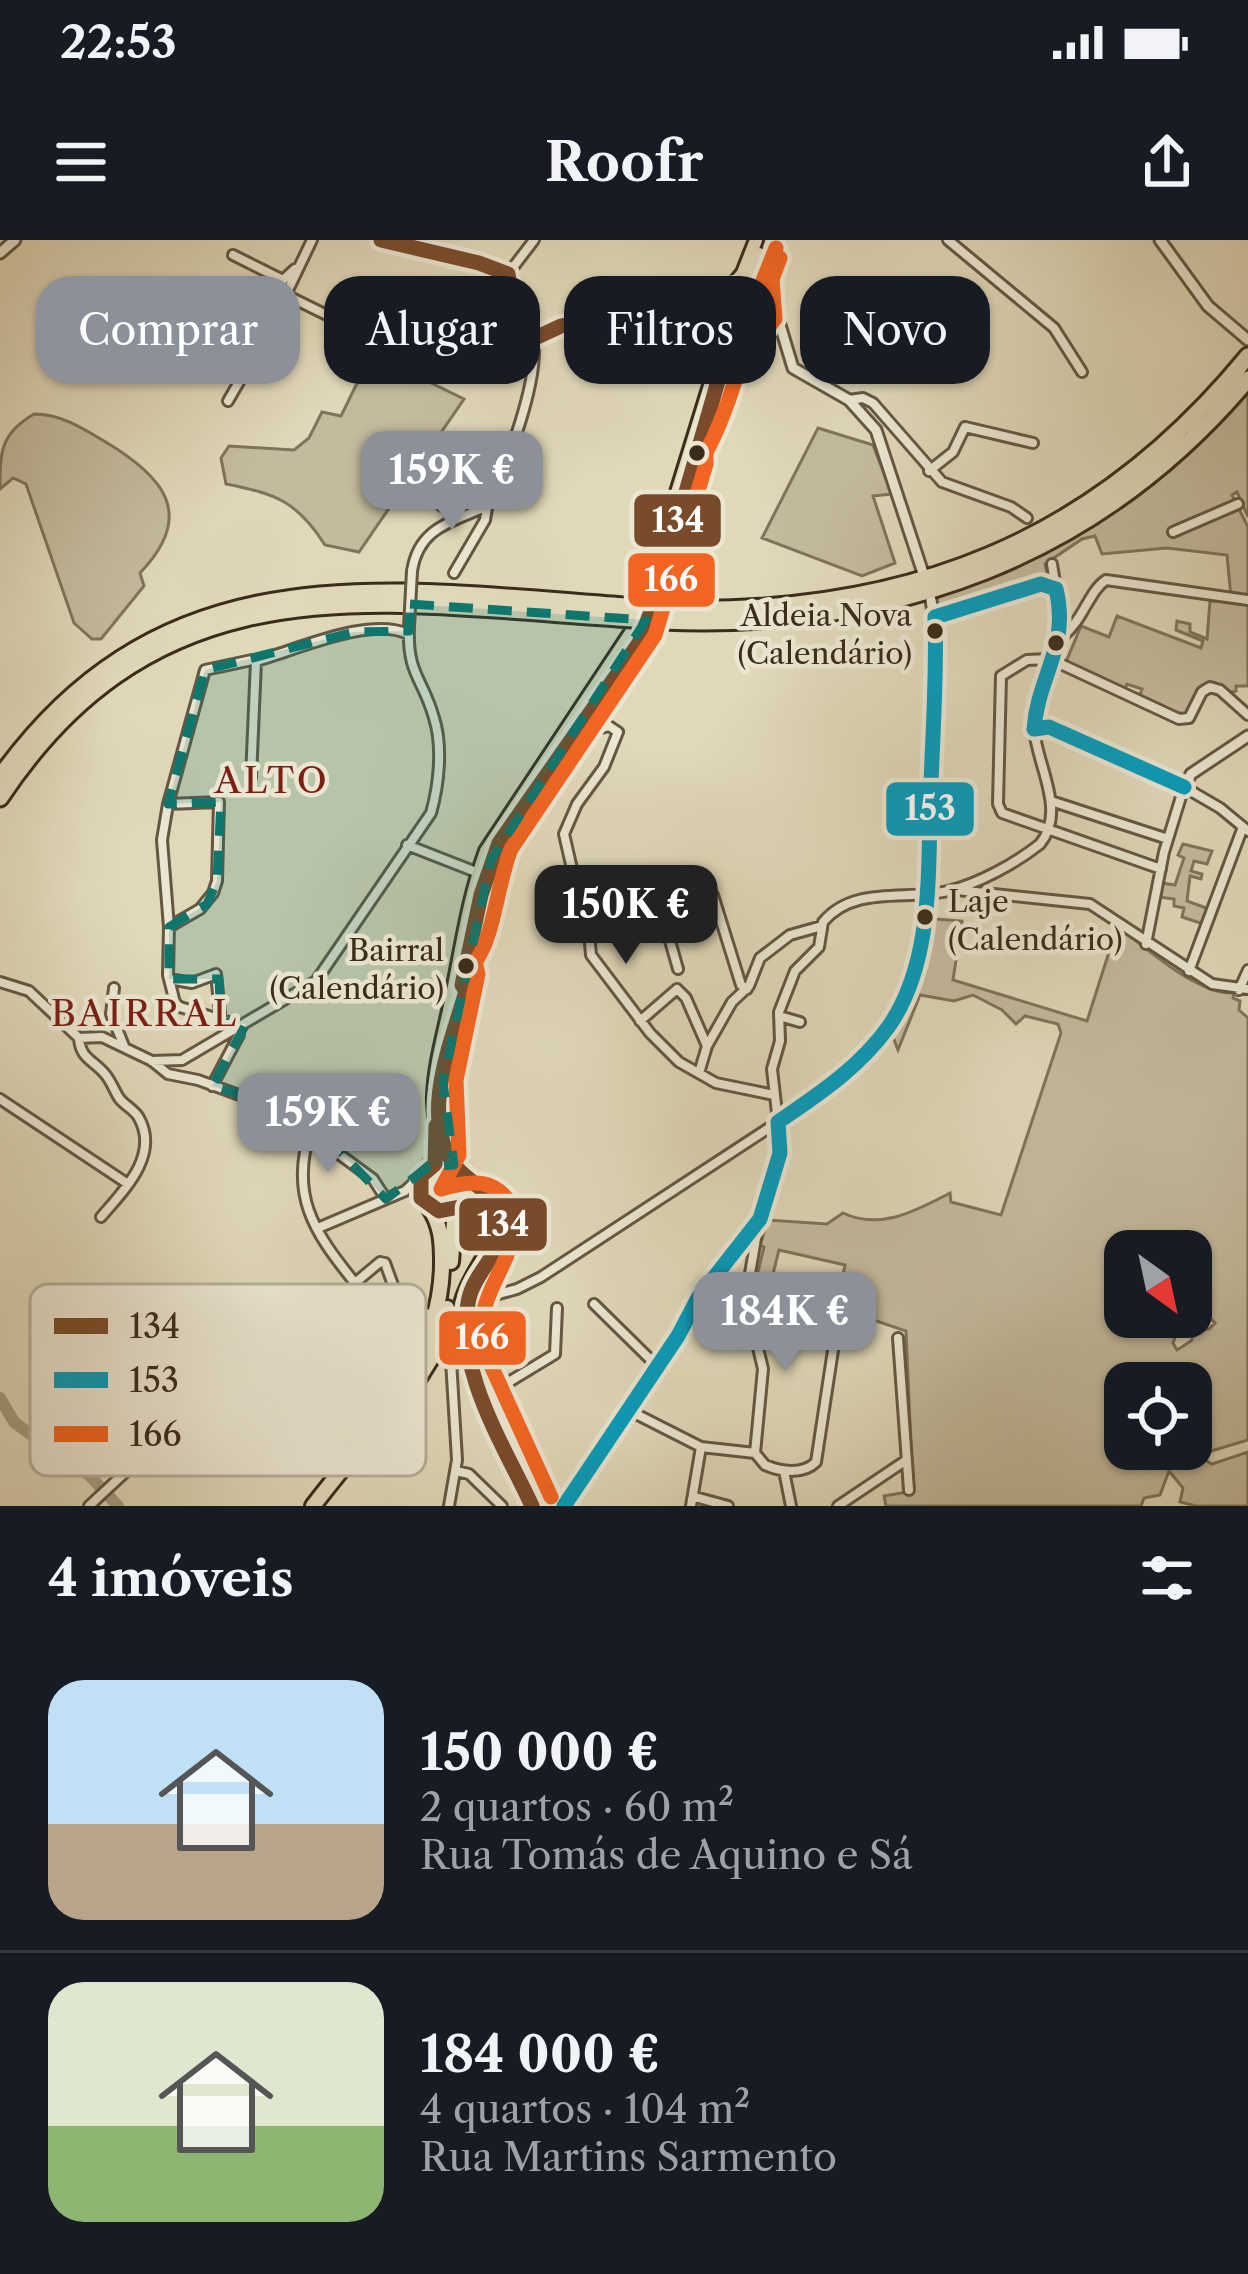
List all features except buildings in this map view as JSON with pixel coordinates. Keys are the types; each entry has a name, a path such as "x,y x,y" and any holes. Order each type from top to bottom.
{"highway":[{"path":"664,615 831,602 921,581 986,556 1064,517 1120,480 1180,430 1248,356"},
{"path":"0,777 49,718 100,675 155,640 242,606 306,594 371,591 756,622 824,616 916,597 980,575 1063,535 1128,493 1200,431 1248,379"},
{"path":"0,798 39,746 100,689 166,647 240,619 293,607 347,603 621,612"},
{"path":"426,1348 441,1289 440,1230 427,1205"},
{"path":"426,1359 441,1334 447,1311 458,1206"},
{"path":"313,1506 337,1476"},
{"path":"323,1506 344,1476"}],"main road":[{"path":"752,276 759,240"},
{"path":"740,276 759,240"},
{"path":"435,1164 436,1076 479,871 499,826 636,625 710,384"},
{"path":"469,1293 499,1242 503,1220 496,1203 454,1165 446,1145 442,1096 481,895 499,843 608,684 652,606 717,384"},
{"path":"454,1165 435,1164 421,1176 418,1190 427,1205 445,1211 485,1204 496,1221 458,1332 532,1506"},
{"path":"458,1206 467,1192 466,1179"}],"street":[{"path":"0,253 15,240"},
{"path":"295,276 312,240"},
{"path":"381,240 493,266 508,274 533,240"},
{"path":"948,240 1054,328 1082,372"},
{"path":"1160,240 1208,306 1246,338"},
{"path":"233,255 276,276"},
{"path":"288,276 301,263"},
{"path":"776,322 793,368 849,400 880,439 923,573"},
{"path":"228,401 237,384"},
{"path":"454,573 485,520 530,384"},
{"path":"849,400 863,398 873,403 929,471 947,485 1011,507 1027,518"},
{"path":"929,471 952,452 965,427 1033,443"},
{"path":"1173,532 1238,504"},
{"path":"152,1060 182,1060 316,981 431,813 438,790 437,728 409,663 415,550 428,534 488,506"},
{"path":"839,1311 818,1458 810,1468 784,1471 760,1462 755,1454 763,1369 746,1301 760,1219 780,1153 772,1069 780,1041 779,1016 795,971 819,947 821,926 834,910 853,900 955,889 1030,852 1049,832 1051,801 1034,729 1035,708 1063,636 1052,564"},
{"path":"1063,636 1081,620 1096,588 1106,580 1248,600"},
{"path":"935,617 1041,584 1056,589"},
{"path":"469,1293 498,1295 542,1277 854,1070 888,1030 918,964 927,895 935,617 931,600"},
{"path":"239,1026 175,1003 169,979 162,840 205,670 256,661 354,632 408,631"},
{"path":"1161,869 1007,818 998,807 999,681 1027,660 1055,661 1180,719 1189,718 1202,692 1210,687 1220,690 1248,716"},
{"path":"251,778 256,661"},
{"path":"594,730 590,718 610,690 608,684"},
{"path":"563,747 571,746 580,733 613,727 618,732 604,767 570,816 564,840 575,882 586,899 591,956 640,1021 679,1062 723,1085 774,1095"},
{"path":"1034,729 1049,727 1184,787 1214,803 1245,829 1189,971"},
{"path":"1146,944 1184,787 1191,774 1248,736"},
{"path":"1051,801 1168,839"},
{"path":"168,804 219,802 221,810 213,893 200,910 169,926"},
{"path":"406,845 476,872"},
{"path":"955,889 1084,903 1220,988 1243,990 1248,970"},
{"path":"588,928 713,896 741,985 747,988"},
{"path":"661,909 678,969"},
{"path":"699,1073 707,1046 766,952 798,931 821,926"},
{"path":"169,979 192,983 216,974 221,1022"},
{"path":"0,982 28,991 79,1038 86,1058 108,1077 121,1102 138,1114 140,1168 101,1217"},
{"path":"114,988 111,1014 125,1048"},
{"path":"640,1021 677,989 686,998 707,1046"},
{"path":"779,1016 800,1022"},
{"path":"212,1086 239,1026"},
{"path":"79,1038 102,1037 152,1060 168,1074 303,1114 328,1146 390,1197 411,1196 427,1205"},
{"path":"0,1100 128,1184"},
{"path":"312,1124 300,1177 332,1258 356,1283 383,1261 392,1284"},
{"path":"318,1228 390,1197 421,1176"},
{"path":"564,1506 630,1411 698,1298 760,1219"},
{"path":"743,1240 756,1242"},
{"path":"707,1285 713,1299"},
{"path":"469,1293 498,1295"},
{"path":"698,1298 839,1311 860,1318"},
{"path":"594,1304 658,1367"},
{"path":"482,1394 553,1357 557,1309"},
{"path":"898,1338 909,1490"},
{"path":"448,1506 456,1471 451,1360"},
{"path":"630,1411 700,1447 755,1454"},
{"path":"700,1447 692,1501 728,1506"},
{"path":"838,1506 907,1460"},
{"path":"456,1471 469,1474 502,1506"},
{"path":"784,1471 791,1506"},
{"path":"92,1503 121,1476"}],"highlighted area":[{"path":"410,604 646,620 491,860 443,1082 454,1165 429,1166 386,1199 303,1114 212,1086 246,1024 221,1022 219,979 169,979 169,927 207,904 217,881 221,802 168,804 205,670 354,632 409,631"}],"shaded area":[{"path":"357,384 433,384 464,399 359,552 325,545 305,518 284,502 226,484 221,458 229,446 294,450 309,438 322,412 341,416"},
{"path":"1248,389 1248,517 1237,492 1232,495 1248,527 1248,597 1231,597 1227,555 1167,548 1102,554 1095,536 1082,539 1045,564 1049,581 944,611 937,607 934,600 938,597 1026,561 1106,514 1181,457"},
{"path":"34,414 70,422 125,454 143,468 166,498 167,532 140,573 144,586 101,639 92,639 74,623 26,484 13,478 0,489 4,445 14,429"},
{"path":"818,428 873,445 892,494 873,496 895,563 862,576 762,538"},
{"path":"452,462 485,472 489,480 485,494 455,515 439,511 414,487"},
{"path":"1210,601 1248,603 1248,686 1236,686 1236,691 1227,693 1215,683 1202,685 1185,717 1139,697 1142,689 1127,684 1124,691 1066,662 1081,626 1109,637 1117,616 1201,648 1203,641 1176,630 1177,621 1190,624 1190,632 1207,639"},
{"path":"1183,844 1212,851 1207,864 1194,861 1191,871 1202,874 1201,879 1190,876 1187,901 1209,909 1203,924 1182,917 1184,908 1174,906 1174,899 1159,897 1162,883 1175,885 1184,858 1178,855"},
{"path":"936,919 962,921 953,980 1087,1021 1110,949 1124,931 1191,980 1234,993 1239,1010 1248,1018 1248,1440 1212,1451 1212,1362 1104,1362 1104,1470 1212,1470 1212,1464 1248,1452 1248,1506 1180,1502 1183,1488 1169,1471 1160,1495 1144,1498 1141,1506 886,1506 884,1496 913,1491 906,1331 827,1304 830,1293 839,1294 845,1265 779,1250 771,1282 756,1280 768,1220 827,1224 843,1213 885,1219 950,1193 951,1202 1001,1215 1061,1033 1058,1024 1025,1016 1016,1024 1002,1010 973,995 954,1001 920,995 898,1050 893,1037 887,1039 924,973"}],"waterway":[{"path":"0,1398 14,1422 30,1434"},
{"path":"90,1476 118,1506"}],"transit line":[{"name":"134","path":"381,240 479,263 508,276"},
{"name":"166","path":"551,1497 483,1348 484,1309 510,1246 514,1208 490,1186 462,1184 441,1189 459,1155 456,1080 478,974 475,962 487,939 511,849 655,635 706,452 741,358 745,338 742,307 762,283 776,248"},
{"name":"166","path":"773,276 780,258"},
{"name":"134","path":"532,1506 484,1405 468,1351 469,1298 499,1243 503,1223 498,1206 457,1168 445,1149 440,1128 441,1081 466,991 462,985 481,895 499,843 639,643 727,350 757,304 747,289 734,287 699,321 683,328 587,321 540,336"},
{"name":"153","path":"935,617 1041,584 1056,589"},
{"name":"153","path":"1034,729 1059,628 1056,589"},
{"name":"153","path":"778,1122 838,1079 878,1041 904,999 915,970 928,877 935,617"},
{"name":"153","path":"1034,729 1049,727 1184,787"},
{"name":"153","path":"564,1506 678,1336 698,1298 760,1219 780,1153 778,1122"},
{"name":"134","path":"436,1126 435,1164 421,1176 421,1198 439,1211 480,1203 492,1211 496,1222"}],"place":[{"name":"Aldeia Nova (Calendário)","path":"935,631"},
{"name":"Laje (Calendário)","path":"925,917"},
{"name":"Bairral (Calendário)","path":"466,966"}],"district":[{"name":"ALTO","path":"272,780"},
{"name":"BAIRRAL","path":"145,1013"}]}
